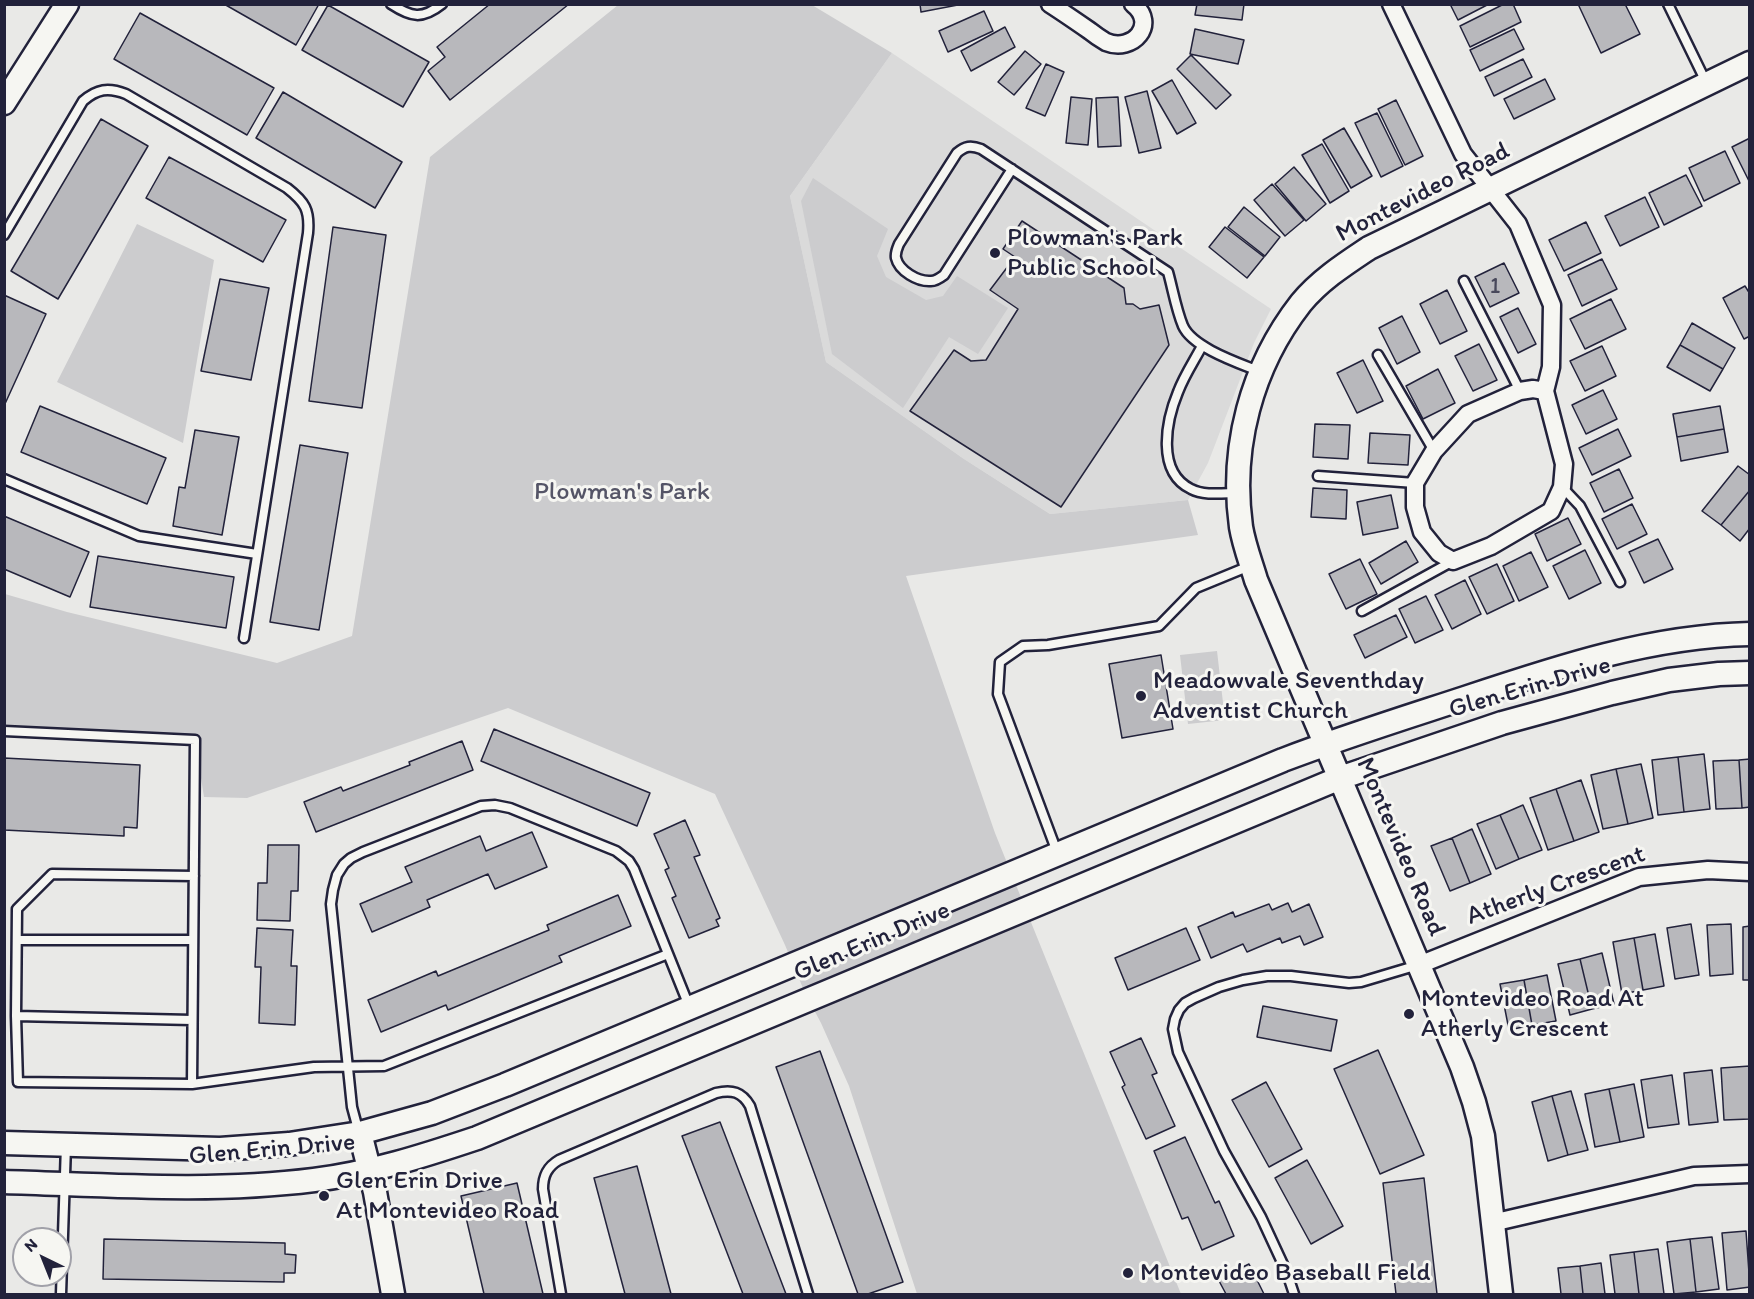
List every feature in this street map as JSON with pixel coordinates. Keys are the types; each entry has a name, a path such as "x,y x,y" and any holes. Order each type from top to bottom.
{"street":[{"path":"4,103 67,4"},
{"path":"1050,4 1106,42 1120,45 1134,41 1143,30 1144,17 1133,4"},
{"path":"1391,4 1463,154 1518,224 1552,305 1551,367 1545,391 1564,464 1562,487 1551,511 1491,546 1453,561 1439,553 1422,532 1415,507 1415,483 1434,451 1468,414 1520,391 1533,389 1545,391"},
{"name":"Montevideo Road","path":"1500,1294 1483,1136 1474,1102 1462,1067 1261,591 1242,530 1238,493 1241,440 1253,394 1278,337 1302,302 1333,272 1369,248 1749,63"},
{"name":"Glen Erin Drive","path":"4,1143 220,1149 289,1144 360,1133 432,1113 505,1085 1326,744 1547,671 1609,654 1697,637 1749,634"},
{"name":"Glen Erin Drive","path":"4,1182 183,1187 248,1185 315,1180 412,1160 477,1138 1340,778 1502,723 1612,693 1669,680 1749,673"},
{"name":"Atherly Crescent","path":"1419,965 1639,877 1708,870 1749,872"},
{"path":"360,1133 375,1192 393,1294"},
{"path":"1492,1223 1694,1176 1749,1174"}],"lane":[{"path":"392,4 413,15 431,12 442,4"},
{"path":"1668,4 1707,83"},
{"path":"4,234 83,101 92,93 102,90 114,89 126,94 287,188 297,195 305,206 309,218 308,233 244,638"},
{"path":"1012,169 944,275 933,281 925,281 900,267 896,259 899,244 957,153 968,146 981,148 1168,272 1183,327 1190,337 1202,346 1262,373"},
{"path":"1464,281 1520,391"},
{"path":"1202,346 1172,407 1168,458 1174,473 1191,490 1238,493"},
{"path":"1378,355 1434,451"},
{"path":"1318,476 1415,483"},
{"path":"4,479 139,536 257,555"},
{"path":"1562,487 1580,506 1620,582"},
{"path":"1362,611 1453,561"},
{"path":"1058,854 998,694 1000,662 1023,646 1048,645 1159,626 1197,588 1252,565"},
{"path":"4,731 195,740 192,1084"},
{"path":"360,1133 352,1107 331,904 337,875 344,864 363,852 481,806 495,805 510,808 623,855 634,869 690,1008"},
{"path":"194,876 52,874 17,909 18,1082 192,1084 314,1067 384,1066 668,954"},
{"path":"17,940 193,940"},
{"path":"1294,1294 1261,1217 1224,1151 1178,1052 1173,1029 1174,1019 1185,1003 1219,987 1243,980 1267,976 1291,976 1349,983 1361,982 1419,965"},
{"path":"16,1016 192,1020"},
{"path":"561,1294 543,1189 544,1177 548,1170 559,1160 726,1090 739,1093 750,1106 808,1294"},
{"path":"61,1294 66,1145"}],"shaded area":[{"name":"Plowman's Park Public School","path":"892,53 1271,309 1254,343 1208,463 1188,500 1050,514 964,459 826,362 790,196"}],"green space":[{"name":"Plowman's Park","path":"618,5 812,5 892,53 790,196 826,362 964,459 1050,514 1188,500 1198,535 906,576 995,833 1181,1294 917,1294 849,1086 715,794 508,708 247,798 204,797 195,740 5,731 5,594 67,612 277,663 352,636 430,157"},
{"path":"813,178 888,229 877,256 886,277 926,300 943,296 957,276 1008,308 978,354 949,337 903,408 832,354 801,201"},
{"path":"137,224 214,260 183,443 57,382"},
{"path":"1217,651 1225,720 1188,724 1180,655"}],"building":[{"path":"224,4 319,4 296,45"},
{"path":"490,4 569,4 450,100 428,71 445,57 437,47"},
{"path":"920,4 963,4 921,12"},
{"path":"1197,4 1244,4 1242,20 1195,15"},
{"path":"1450,4 1489,4 1458,20"},
{"path":"1504,4 1513,4 1521,22 1470,47 1460,26"},
{"path":"1578,4 1625,4 1640,34 1601,53"},
{"path":"328,5 429,62 403,107 302,50"},
{"path":"984,11 993,31 948,52 939,31"},
{"path":"140,13 274,88 247,135 114,59"},
{"path":"1005,27 1015,47 971,71 961,51"},
{"path":"1195,29 1244,40 1238,64 1190,54"},
{"path":"1514,29 1524,49 1480,71 1470,50"},
{"path":"1025,51 1041,64 1014,95 998,82"},
{"path":"1191,55 1231,95 1216,109 1177,69"},
{"path":"1523,59 1532,77 1494,96 1485,77"},
{"path":"1046,64 1064,72 1045,116 1026,108"},
{"path":"1545,79 1555,99 1514,119 1504,99"},
{"path":"1172,80 1196,123 1177,134 1152,91"},
{"path":"1147,91 1161,148 1139,153 1125,97"},
{"path":"283,92 402,162 375,208 256,138"},
{"path":"1071,97 1092,99 1088,145 1066,143"},
{"path":"1118,97 1121,146 1098,147 1096,98"},
{"path":"1396,100 1423,156 1405,165 1378,109"},
{"path":"1377,113 1403,166 1381,177 1355,123"},
{"path":"101,119 148,146 58,299 11,271"},
{"path":"1344,128 1372,176 1351,188 1323,140"},
{"path":"1750,138 1750,181 1749,181 1732,147"},
{"path":"1322,144 1349,191 1330,203 1302,155"},
{"path":"1725,151 1740,183 1704,201 1689,168"},
{"path":"169,157 286,220 263,262 146,198"},
{"path":"1294,167 1326,204 1306,221 1275,184"},
{"path":"1686,175 1702,206 1664,225 1649,193"},
{"path":"1272,184 1304,220 1285,236 1254,200"},
{"path":"1645,197 1659,227 1620,246 1605,216"},
{"path":"1244,207 1280,237 1265,256 1228,227"},
{"path":"1022,221 1124,288 1126,304 1133,304 1140,309 1159,305 1169,345 1061,507 910,411 954,350 971,361 986,360 1018,309 990,290 1015,257 1003,249"},
{"path":"1586,222 1601,253 1564,271 1549,240"},
{"path":"333,227 386,235 362,408 309,401"},
{"path":"1225,227 1264,257 1247,278 1209,247"},
{"path":"1602,259 1617,289 1582,306 1568,275"},
{"path":"1504,263 1519,293 1490,307 1475,277"},
{"path":"220,279 269,288 251,380 201,371"},
{"path":"1745,286 1750,294 1750,336 1744,339 1723,298"},
{"path":"1447,290 1467,331 1440,344 1420,304"},
{"path":"4,295 46,314 4,406"},
{"path":"1611,299 1626,329 1585,349 1570,319"},
{"path":"1518,308 1536,344 1518,353 1500,317"},
{"path":"1402,316 1420,352 1397,364 1379,328"},
{"path":"1692,323 1735,348 1723,369 1680,345"},
{"path":"1479,344 1497,380 1473,391 1455,356"},
{"path":"1680,345 1723,369 1710,391 1667,367"},
{"path":"1602,346 1616,376 1585,391 1570,361"},
{"path":"1363,360 1383,401 1357,413 1337,373"},
{"path":"1438,369 1455,403 1423,419 1406,386"},
{"path":"1603,390 1617,419 1586,434 1572,405"},
{"path":"40,406 166,458 147,504 21,452"},
{"path":"1720,406 1724,429 1677,437 1673,414"},
{"path":"1315,424 1350,425 1348,459 1313,457"},
{"path":"1618,429 1631,456 1592,475 1579,448"},
{"path":"1724,429 1728,452 1681,461 1677,437"},
{"path":"195,430 239,437 222,535 173,526 179,487 185,488"},
{"path":"1370,433 1410,435 1408,465 1368,463"},
{"path":"300,445 348,453 319,630 270,622"},
{"path":"1738,466 1750,475 1750,490 1721,525 1702,511"},
{"path":"1619,469 1633,498 1604,512 1590,483"},
{"path":"1313,488 1347,490 1346,519 1311,517"},
{"path":"1750,490 1750,528 1740,541 1721,525"},
{"path":"1391,495 1398,528 1363,535 1357,502"},
{"path":"1632,504 1647,534 1617,549 1602,519"},
{"path":"4,516 89,552 70,597 4,569"},
{"path":"1568,518 1581,544 1547,561 1535,534"},
{"path":"1658,539 1673,569 1644,583 1629,552"},
{"path":"1406,541 1418,562 1381,584 1369,563"},
{"path":"1585,550 1601,583 1569,599 1553,566"},
{"path":"1531,552 1548,587 1519,601 1503,566"},
{"path":"98,556 234,577 226,628 90,607"},
{"path":"1360,559 1377,594 1346,609 1329,574"},
{"path":"1497,564 1514,601 1487,614 1469,577"},
{"path":"1465,580 1481,614 1452,629 1435,595"},
{"path":"1426,596 1443,630 1415,643 1399,609"},
{"path":"1396,615 1407,637 1365,658 1354,635"},
{"name":"Meadowvale Seventhday Adventist Church","path":"1161,655 1173,729 1122,738 1109,664"},
{"path":"494,729 650,793 637,826 481,761"},
{"path":"462,741 473,770 316,832 304,802 341,787 343,791 410,765 409,762"},
{"path":"1704,754 1710,809 1684,812 1678,757"},
{"path":"1678,757 1684,812 1658,815 1652,760"},
{"path":"4,758 140,765 137,828 124,827 124,836 4,830"},
{"path":"1750,759 1750,807 1742,808 1739,760"},
{"path":"1739,760 1742,808 1716,809 1713,761"},
{"path":"1641,764 1653,818 1628,824 1616,769"},
{"path":"1616,769 1628,824 1603,829 1591,775"},
{"path":"1581,780 1599,832 1574,841 1556,789"},
{"path":"1556,789 1574,841 1548,850 1530,798"},
{"path":"1523,805 1542,850 1519,859 1500,815"},
{"path":"1500,815 1519,859 1496,869 1477,824"},
{"path":"685,820 700,855 694,857 720,918 716,920 719,926 689,938 672,898 676,896 665,870 669,868 654,834"},
{"path":"1472,829 1491,874 1470,883 1452,838"},
{"path":"532,832 547,867 495,889 488,874 427,900 430,907 372,932 360,904 412,882 405,867 480,836 486,851"},
{"path":"1452,838 1470,883 1450,891 1431,846"},
{"path":"268,845 299,845 298,891 291,891 290,921 257,920 258,883 267,883"},
{"path":"618,895 631,926 559,956 562,962 448,1010 446,1005 381,1032 368,1000 436,971 438,976 549,930 547,925"},
{"path":"1288,903 1292,912 1309,904 1323,937 1304,945 1300,936 1282,943 1280,938 1247,952 1243,944 1211,958 1198,927 1233,912 1235,917 1269,904 1272,910"},
{"path":"1691,924 1699,975 1675,979 1667,928"},
{"path":"1731,924 1733,974 1710,976 1707,925"},
{"path":"1750,926 1750,980 1743,980 1743,927"},
{"path":"257,928 293,930 291,966 297,966 295,1025 259,1023 261,967 255,967"},
{"path":"1186,928 1200,960 1128,990 1115,958"},
{"path":"1655,934 1664,986 1643,990 1634,938"},
{"path":"1634,938 1643,990 1622,994 1613,942"},
{"path":"1602,953 1614,1004 1592,1009 1580,959"},
{"path":"1580,959 1592,1009 1570,1015 1558,964"},
{"path":"1547,975 1556,1021 1532,1025 1524,980"},
{"path":"1524,980 1532,1025 1509,1030 1500,984"},
{"path":"1263,1006 1337,1020 1331,1051 1257,1037"},
{"path":"1141,1038 1157,1073 1152,1075 1175,1126 1146,1139 1122,1087 1125,1085 1110,1052"},
{"path":"1378,1050 1424,1155 1380,1174 1334,1069"},
{"path":"820,1051 903,1282 868,1294 858,1294 776,1067"},
{"path":"1750,1066 1750,1119 1724,1120 1721,1068"},
{"path":"1712,1070 1718,1122 1689,1125 1684,1073"},
{"path":"1672,1075 1679,1124 1648,1128 1641,1080"},
{"path":"1266,1082 1302,1149 1269,1167 1232,1100"},
{"path":"1634,1084 1644,1137 1620,1142 1609,1089"},
{"path":"1609,1089 1620,1142 1595,1147 1585,1094"},
{"path":"1571,1091 1588,1150 1568,1155 1552,1096"},
{"path":"1552,1096 1568,1155 1548,1161 1532,1102"},
{"path":"720,1122 786,1294 743,1294 682,1136"},
{"path":"1185,1137 1215,1203 1219,1201 1234,1236 1202,1250 1188,1217 1182,1219 1154,1151"},
{"path":"1307,1160 1343,1226 1311,1244 1275,1178"},
{"path":"637,1166 671,1294 625,1294 594,1178"},
{"path":"1424,1178 1437,1294 1396,1294 1383,1183"},
{"path":"517,1183 543,1294 484,1294 461,1196"},
{"path":"1746,1231 1750,1287 1727,1290 1722,1233"},
{"path":"1712,1237 1719,1289 1696,1292 1690,1239"},
{"path":"104,1239 285,1243 285,1254 296,1255 295,1273 284,1273 284,1282 103,1279"},
{"path":"1690,1239 1696,1292 1674,1294 1667,1242"},
{"path":"1658,1249 1664,1294 1639,1294 1634,1252"},
{"path":"1634,1252 1639,1294 1615,1294 1610,1255"},
{"path":"1601,1263 1605,1294 1583,1294 1580,1266"},
{"path":"1249,1264 1264,1294 1226,1294 1218,1279"},
{"path":"1580,1266 1583,1294 1561,1294 1558,1268"}],"place":[{"name":"Plowman's Park Public School","path":"995,253"},
{"name":"Meadowvale Seventhday Adventist Church","path":"1141,696"},
{"name":"Montevideo Road At Atherly Crescent","path":"1409,1014"},
{"name":"Glen Erin Drive At Montevideo Road","path":"324,1196"},
{"name":"Montevideo Baseball Field","path":"1128,1273"}]}
